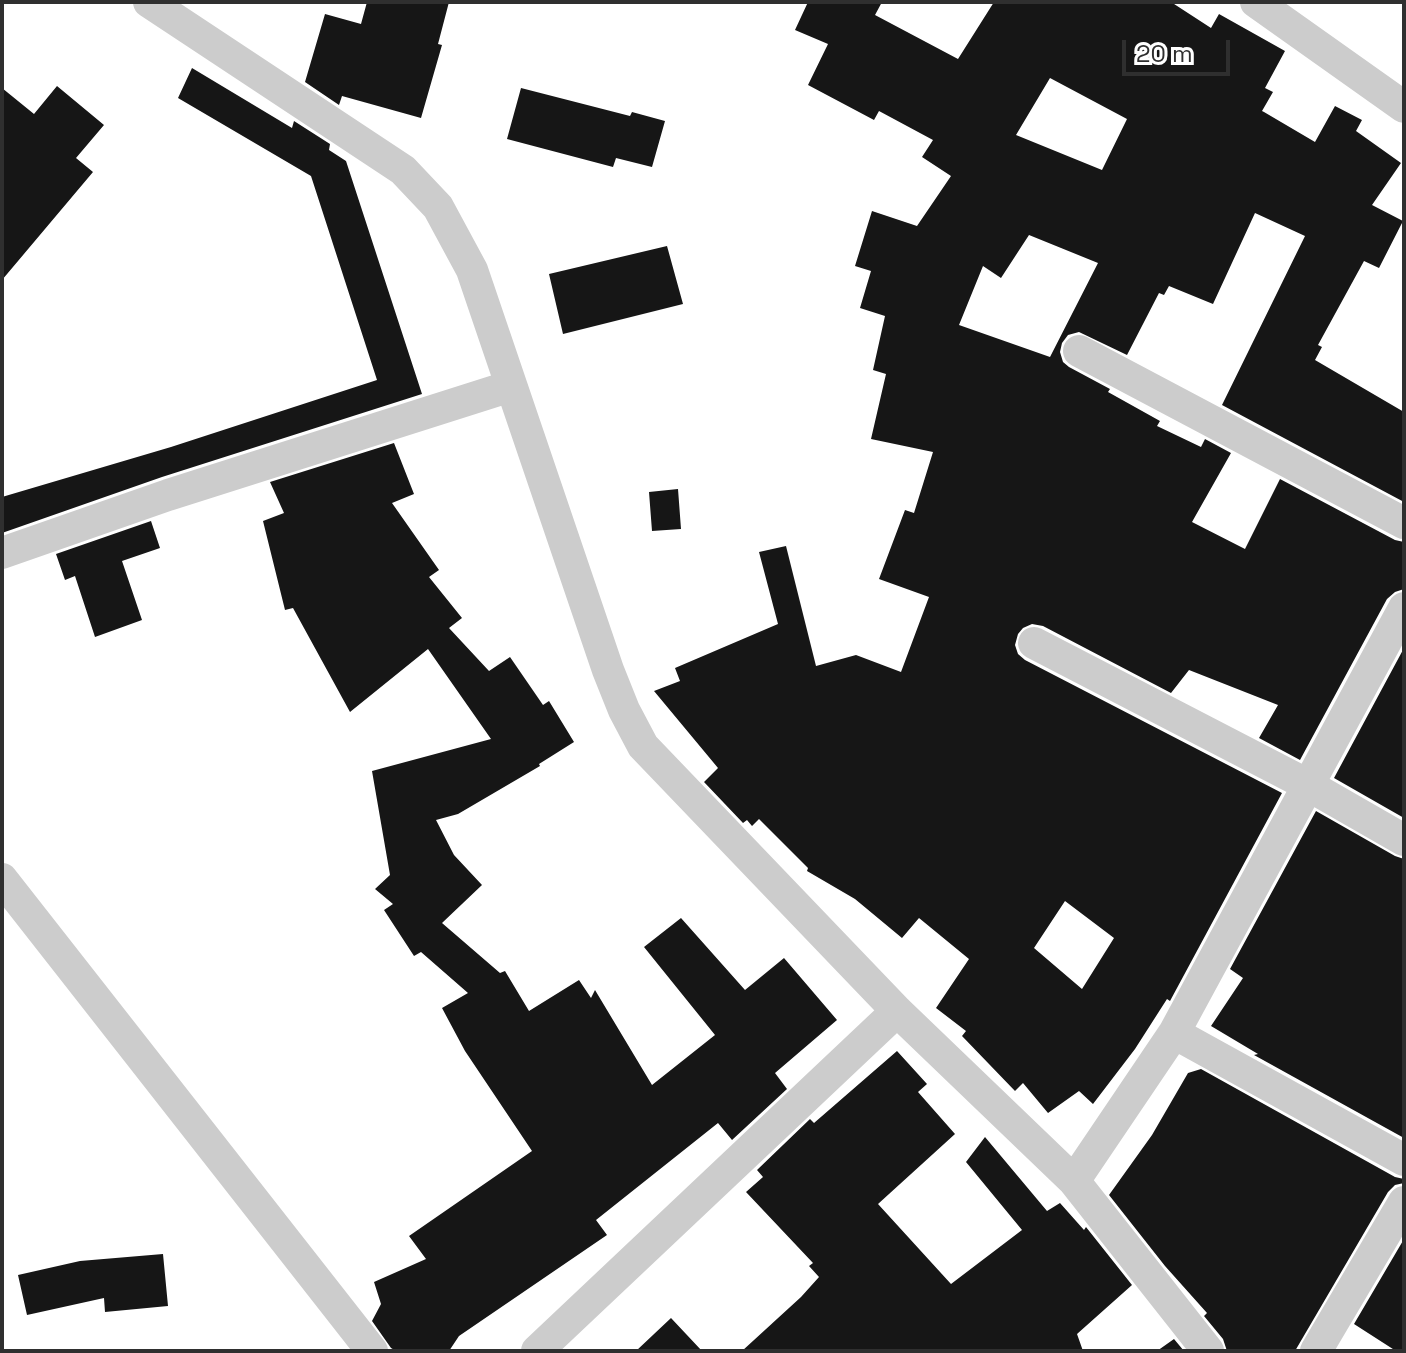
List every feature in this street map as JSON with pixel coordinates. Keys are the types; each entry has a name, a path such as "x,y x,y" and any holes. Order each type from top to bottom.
{"street":[{"path":"1256,2 1404,107"},
{"path":"159,5 403,170 438,207 472,270 608,670 643,746 897,1011 1074,1181 1208,1351"},
{"path":"1079,351 1404,523"},
{"path":"2,553 168,495 511,386"},
{"path":"1074,1181 1174,1033 1404,608"},
{"path":"1034,643 1308,785 1404,840"},
{"path":"2,879 372,1351"},
{"path":"537,1351 897,1011"},
{"path":"1174,1033 1404,1160"},
{"path":"1316,1351 1404,1202"}],"building":[{"path":"367,2 449,2 438,44 442,45 421,118 342,96 339,105 305,82 325,14 361,24"},
{"path":"808,2 882,2 875,15 958,59 994,2 1171,2 1211,28 1219,14 1285,51 1265,88 1273,92 1262,111 1315,142 1335,106 1362,120 1356,131 1401,163 1372,205 1403,221 1379,268 1364,261 1318,345 1322,347 1315,360 1404,412 1404,502 1222,405 1305,236 1255,213 1213,304 1169,286 1164,295 1159,293 1127,355 1079,332 1068,335 1062,343 1060,352 1063,362 1160,421 1157,426 1201,447 1205,439 1231,453 1192,522 1245,549 1280,479 1404,542 1404,589 1387,599 1300,760 1259,738 1278,705 1189,670 1171,693 1043,626 1032,624 1018,634 1015,645 1018,654 1025,660 1282,793 1170,1001 1167,999 1135,1049 1093,1104 1079,1091 1048,1113 1023,1083 1015,1091 962,1036 966,1031 936,1008 969,959 919,918 902,938 855,899 807,871 808,868 759,819 752,826 747,820 743,823 704,782 718,768 654,691 680,681 675,668 778,624 759,552 786,546 816,666 856,655 901,672 929,597 879,579 905,510 914,513 933,452 871,439 886,374 873,370 885,316 860,308 871,271 855,266 872,211 917,226 951,176 922,157 933,140 879,111 874,120 808,85 828,44 795,30","holes":["1050,78 1127,119 1102,170 1016,135","1029,235 1098,263 1050,357 959,325 983,266 1001,278","1065,901 1114,938 1082,989 1034,948"]},
{"path":"192,68 292,128 294,121 330,144 329,150 346,161 422,394 162,477 2,533 2,497 171,447 377,380 311,176 178,98"},
{"path":"57,86 104,125 76,158 93,172 2,280 2,88 34,114"},
{"path":"521,88 630,116 632,112 665,121 652,167 616,158 613,167 507,139"},
{"path":"667,246 683,304 563,334 549,274"},
{"path":"394,443 414,494 392,503 439,570 429,577 462,618 449,628 489,671 510,657 543,705 549,701 574,742 540,766 458,814 436,820 454,855 482,885 442,923 500,973 505,971 529,1011 579,980 591,998 595,990 652,1085 715,1035 644,947 681,918 745,990 784,958 837,1020 775,1073 787,1089 732,1140 718,1123 596,1220 607,1235 459,1336 449,1351 396,1351 391,1348 372,1321 381,1304 374,1282 426,1259 409,1236 532,1151 465,1051 442,1008 468,993 421,952 414,956 384,910 393,904 375,889 390,875 372,771 491,739 428,649 350,712 293,608 285,610 263,521 284,513 270,482"},
{"path":"678,489 681,529 652,531 649,492"},
{"path":"151,521 160,548 122,561 142,620 95,637 75,576 65,580 56,554"},
{"path":"1404,648 1404,818 1334,778"},
{"path":"1316,811 1404,859 1404,1138 1254,1055 1258,1054 1211,1026 1243,978 1230,969"},
{"path":"897,1051 927,1084 918,1092 955,1134 878,1204 951,1284 1022,1230 966,1162 985,1137 1047,1211 1060,1203 1084,1230 1086,1227 1132,1285 1077,1334 1083,1351 742,1351 819,1277 809,1266 813,1263 746,1192 763,1177 757,1170 810,1119 814,1123"},
{"path":"1201,1069 1395,1177 1404,1179 1404,1183 1395,1185 1388,1192 1295,1351 1227,1351 1223,1339 1204,1316 1207,1313 1109,1195 1152,1135 1188,1073"},
{"path":"1404,1239 1404,1351 1396,1351 1354,1324"},
{"path":"163,1254 168,1306 105,1312 104,1298 27,1315 18,1275 80,1261"},
{"path":"671,1318 702,1351 636,1351"},
{"path":"1174,1339 1184,1351 1157,1351"}]}
